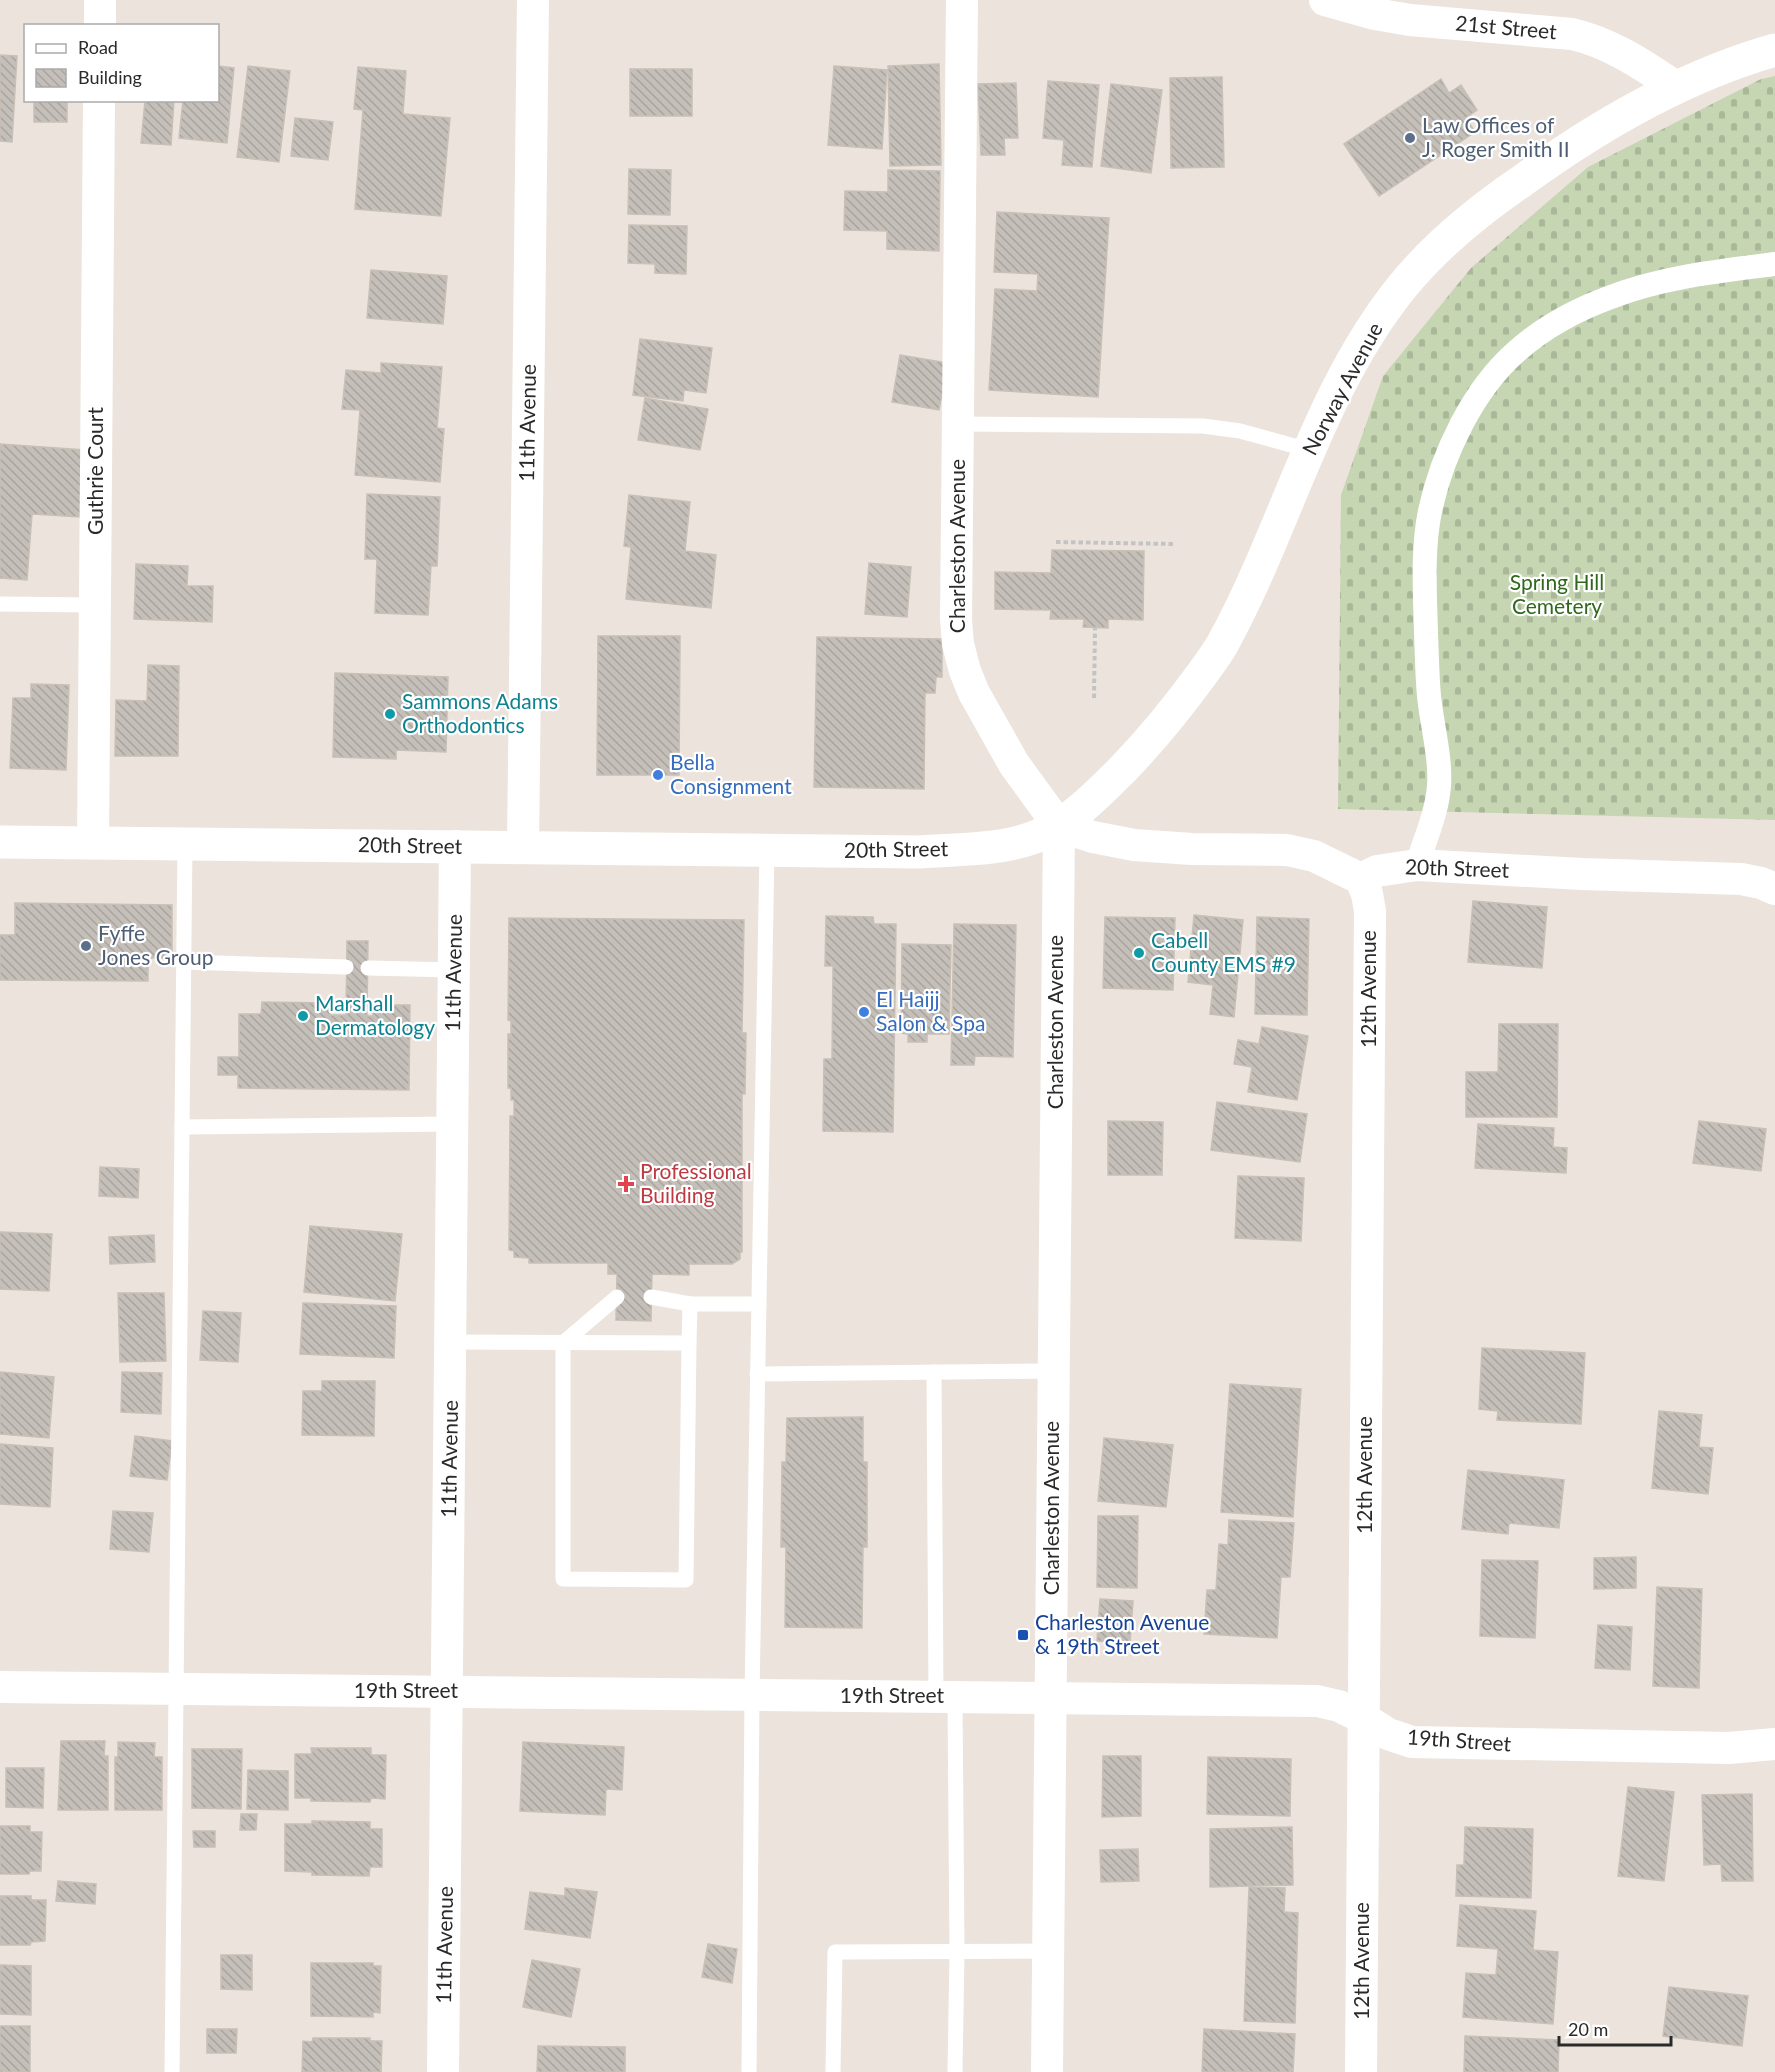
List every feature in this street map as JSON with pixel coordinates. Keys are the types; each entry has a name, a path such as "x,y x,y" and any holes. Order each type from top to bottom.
{"main road":[{"name":"Norway Avenue","path":"1059,826 1103,789 1145,746 1188,694 1221,647 1257,573 1335,393 1364,341 1402,287 1447,239 1497,198 1565,150 1676,87 1717,69 1775,50"},
{"name":"20th Street","path":"0,842 918,852 1011,844 1059,826"}],"street":[{"path":"100,0 100,24"},
{"name":"11th Avenue","path":"523,847 533,0"},
{"name":"Charleston Avenue","path":"962,0 956,619 958,644 965,671 981,706 1014,764 1059,826 1047,2072"},
{"name":"21st Street","path":"1325,0 1375,14 1410,20 1572,34 1593,39 1614,48 1676,87"},
{"name":"Guthrie Court","path":"93,843 99,102"},
{"path":"1417,865 1435,807 1439,782 1429,695 1426,544 1430,512 1443,462 1463,422 1484,388 1516,351 1548,328 1581,310 1612,296 1656,284 1706,273 1775,264"},
{"path":"1059,826 1094,837 1134,845 1192,849 1287,850 1314,856 1361,879"},
{"name":"11th Avenue","path":"443,2072 455,846"},
{"name":"20th Street","path":"1361,879 1377,871 1417,865 1582,874 1741,879 1775,888"},
{"name":"12th Avenue","path":"1361,879 1370,911 1361,2072"},
{"name":"19th Street","path":"0,1688 1317,1701 1339,1706 1388,1734 1412,1742 1729,1748 1775,1744"}],"lane":[{"path":"959,424 1203,426 1240,431 1309,450"},
{"path":"0,604 95,605"},
{"path":"172,2072 185,843"},
{"path":"749,2072 752,1695 767,849"},
{"path":"184,962 346,967"},
{"path":"368,968 454,970"},
{"path":"182,1127 453,1124"},
{"path":"616,1297 563,1343 563,1579 686,1580 690,1304"},
{"path":"651,1298 690,1304 759,1304"},
{"path":"451,1342 689,1343"},
{"path":"758,1374 1053,1371"},
{"path":"934,1372 945,1697 957,1952 955,2072"},
{"path":"833,2072 835,1952 1048,1951"}],"path":[{"path":"1056,542 1174,544"},
{"path":"1082,543 1082,550"},
{"path":"1094,698 1095,627"}],"green space":[{"name":"Spring Hill Cemetery","path":"1775,76 1775,820 1338,809 1341,495 1383,376 1471,268 1588,167 1761,79"}],"building":[{"path":"0,55 17,56 12,142 0,141"},
{"path":"939,64 941,165 890,166 888,66"},
{"path":"219,66 234,68 227,143 179,138 183,102 219,102"},
{"path":"248,66 290,71 279,162 237,157"},
{"path":"834,66 887,70 882,149 828,145"},
{"path":"358,67 406,71 403,114 450,118 441,216 355,209 363,110 354,109"},
{"path":"630,69 692,69 692,116 630,116"},
{"path":"1222,77 1224,167 1171,168 1170,78"},
{"name":"Law Offices of J. Roger Smith II","path":"1441,79 1449,93 1461,85 1477,110 1466,118 1475,132 1379,196 1344,144"},
{"path":"1048,81 1099,85 1092,167 1062,165 1064,140 1043,138"},
{"path":"1016,83 1018,138 1004,138 1005,155 981,155 978,84"},
{"path":"1111,84 1162,90 1151,173 1101,166"},
{"path":"34,102 67,102 67,122 34,122"},
{"path":"145,102 174,102 171,145 141,143"},
{"path":"295,118 333,122 328,160 291,156"},
{"path":"629,169 671,170 670,215 628,214"},
{"path":"888,170 940,171 939,251 887,249 887,231 844,230 845,191 888,192"},
{"path":"997,212 1109,218 1098,397 989,390 995,289 1037,291 1038,274 994,272"},
{"path":"629,225 687,226 686,274 655,273 655,264 628,263"},
{"path":"371,270 447,276 443,324 367,318"},
{"path":"640,339 712,348 706,393 684,390 683,401 633,395"},
{"path":"900,355 948,363 939,410 892,402"},
{"path":"381,363 442,367 437,428 444,429 440,482 355,475 360,410 342,409 346,370 381,373"},
{"path":"645,398 708,409 700,450 638,440"},
{"path":"0,444 85,450 80,517 32,514 27,580 0,578"},
{"path":"367,494 440,497 437,566 431,566 428,615 375,613 377,559 365,559"},
{"path":"629,495 690,502 685,551 716,555 711,608 626,599 631,547 624,546"},
{"path":"1052,550 1144,551 1143,620 1108,619 1108,628 1083,627 1084,619 1050,619 1051,610 995,609 995,572 1051,573"},
{"path":"869,563 911,567 907,617 865,614"},
{"path":"136,564 188,566 187,586 213,586 212,622 134,619"},
{"path":"598,636 680,636 679,775 597,775"},
{"path":"817,637 942,639 942,677 936,677 935,693 925,693 924,789 814,787"},
{"path":"148,665 179,666 178,756 115,756 116,700 147,701"},
{"name":"Sammons Adams Orthodontics","path":"335,673 448,677 446,752 396,750 396,759 333,757"},
{"path":"31,684 69,685 66,770 10,768 13,698 31,698"},
{"path":"1473,901 1547,907 1542,968 1468,962"},
{"name":"Fyffe Jones Group","path":"15,903 172,905 172,958 148,958 148,981 0,980 0,935 15,935"},
{"path":"1194,915 1243,920 1234,1017 1210,1014 1213,985 1188,982"},
{"name":"El Haijj Salon & Spa","path":"826,916 873,917 874,924 896,924 893,1132 823,1131 824,1059 832,1059 833,966 825,966"},
{"name":"Cabell County EMS #9","path":"1105,917 1175,918 1173,990 1103,988"},
{"path":"1257,917 1309,919 1307,1015 1255,1014"},
{"name":"Professional Building","path":"509,918 744,920 742,1033 746,1033 745,1094 742,1094 742,1252 740,1252 740,1259 732,1264 689,1264 689,1275 652,1274 651,1321 616,1320 617,1274 608,1274 608,1263 529,1263 529,1258 514,1257 514,1251 509,1250 510,1116 514,1116 514,1100 511,1100 511,1088 508,1088 508,1034 511,1034 511,1021 508,1020"},
{"path":"954,924 1016,925 1013,1057 975,1056 974,1065 951,1065"},
{"name":"Marshall Dermatology","path":"347,941 368,941 367,1016 373,1016 373,1005 410,1005 409,1090 238,1088 238,1075 218,1075 218,1057 239,1057 239,1014 261,1014 262,1002 330,1003 330,1015 346,1015"},
{"path":"902,944 951,945 949,1034 927,1034 927,1042 908,1042 908,1034 901,1033"},
{"path":"1499,1024 1558,1024 1557,1117 1466,1117 1466,1072 1498,1072"},
{"path":"1262,1027 1308,1036 1297,1100 1248,1092 1252,1067 1234,1064 1238,1040 1259,1044"},
{"path":"1217,1102 1307,1114 1300,1162 1211,1150"},
{"path":"1108,1121 1163,1122 1162,1175 1108,1175"},
{"path":"1699,1121 1766,1129 1761,1171 1693,1163"},
{"path":"1478,1124 1554,1128 1553,1147 1567,1148 1566,1173 1475,1168"},
{"path":"100,1167 139,1169 138,1198 99,1196"},
{"path":"1238,1176 1304,1178 1301,1241 1235,1238"},
{"path":"310,1226 402,1234 395,1301 304,1292"},
{"path":"0,1232 52,1234 49,1291 0,1289"},
{"path":"154,1235 155,1262 110,1264 109,1237"},
{"path":"118,1293 164,1293 166,1361 120,1362"},
{"path":"303,1303 396,1306 394,1358 300,1354"},
{"path":"203,1311 241,1313 238,1362 200,1360"},
{"path":"1482,1348 1585,1353 1581,1424 1497,1420 1498,1411 1479,1409"},
{"path":"0,1372 54,1377 49,1438 0,1434"},
{"path":"122,1372 162,1373 161,1414 121,1412"},
{"path":"322,1381 375,1381 374,1436 302,1435 303,1391 322,1391"},
{"path":"1230,1384 1301,1389 1293,1517 1221,1512"},
{"path":"1659,1411 1702,1415 1699,1447 1713,1448 1708,1494 1652,1488"},
{"path":"863,1417 863,1462 867,1462 867,1547 863,1547 862,1628 785,1627 786,1547 781,1547 782,1462 786,1462 787,1418"},
{"path":"135,1436 172,1441 167,1480 130,1476"},
{"path":"1104,1438 1173,1445 1166,1507 1098,1501"},
{"path":"0,1444 53,1448 50,1507 0,1504"},
{"path":"1468,1470 1564,1480 1559,1528 1509,1523 1508,1534 1462,1529"},
{"path":"113,1511 153,1513 149,1552 110,1549"},
{"path":"1098,1516 1138,1516 1137,1588 1097,1587"},
{"path":"1229,1520 1294,1523 1290,1577 1281,1577 1277,1638 1204,1634 1207,1590 1216,1590 1219,1544 1228,1545"},
{"path":"1636,1557 1636,1588 1594,1589 1594,1558"},
{"path":"1482,1560 1538,1561 1535,1638 1480,1636"},
{"path":"1657,1587 1702,1589 1699,1688 1653,1686"},
{"path":"1100,1599 1133,1601 1130,1643 1097,1641"},
{"path":"1598,1625 1632,1627 1630,1670 1595,1668"},
{"path":"61,1741 105,1741 104,1756 108,1756 108,1810 58,1810"},
{"path":"118,1742 155,1743 154,1757 162,1757 162,1810 115,1810 115,1757 118,1757"},
{"path":"523,1742 624,1747 622,1790 606,1789 605,1815 520,1811"},
{"path":"311,1748 371,1748 371,1755 386,1755 385,1799 371,1798 370,1802 311,1801 311,1798 295,1798 295,1754 312,1754"},
{"path":"192,1749 242,1749 241,1809 192,1808"},
{"path":"1103,1756 1141,1756 1141,1816 1102,1817"},
{"path":"1208,1757 1291,1759 1290,1816 1207,1814"},
{"path":"6,1768 44,1768 43,1808 6,1807"},
{"path":"248,1770 288,1771 288,1810 247,1809"},
{"path":"1628,1787 1674,1792 1664,1881 1618,1876"},
{"path":"1752,1794 1753,1881 1722,1881 1721,1864 1704,1865 1702,1795"},
{"path":"241,1814 257,1814 256,1830 240,1830"},
{"path":"312,1821 370,1822 370,1829 382,1829 382,1867 370,1867 369,1876 312,1875 312,1872 285,1871 285,1824 312,1824"},
{"path":"0,1826 30,1826 30,1832 42,1832 41,1871 30,1871 29,1874 0,1874"},
{"path":"1292,1827 1293,1885 1210,1887 1210,1829"},
{"path":"1465,1827 1533,1829 1531,1898 1456,1896 1457,1865 1464,1865"},
{"path":"193,1831 215,1831 215,1847 194,1847"},
{"path":"1138,1849 1139,1881 1101,1882 1100,1850"},
{"path":"58,1881 96,1884 95,1904 56,1901"},
{"path":"1249,1887 1285,1888 1284,1912 1298,1913 1295,2023 1244,2021"},
{"path":"565,1888 597,1892 590,1938 525,1929 530,1892 565,1896"},
{"path":"0,1896 31,1896 31,1900 46,1900 45,1941 31,1942 30,1945 0,1945"},
{"path":"1460,1905 1536,1911 1533,1950 1558,1952 1553,2024 1463,2017 1466,1973 1496,1975 1498,1949 1457,1946"},
{"path":"708,1944 737,1949 732,1983 702,1977"},
{"path":"221,1955 252,1955 252,1990 221,1989"},
{"path":"532,1960 580,1969 571,2017 523,2007"},
{"path":"311,1963 373,1963 373,1966 381,1966 380,2013 373,2012 373,2017 311,2016"},
{"path":"0,1965 31,1966 31,2015 0,2014"},
{"path":"1669,1987 1748,1996 1742,2046 1663,2036"},
{"path":"0,2026 30,2026 30,2072 0,2072"},
{"path":"207,2029 237,2029 236,2053 207,2053"},
{"path":"1204,2029 1295,2034 1293,2072 1202,2072"},
{"path":"1465,2036 1559,2040 1558,2072 1464,2072"},
{"path":"313,2038 370,2038 370,2041 382,2041 381,2072 302,2072 303,2041 312,2042"},
{"path":"538,2046 625,2047 625,2072 537,2072"}],"place":[{"name":"Law Offices of J. Roger Smith II","path":"1410,138"},
{"name":"Sammons Adams Orthodontics","path":"390,714"},
{"name":"Bella Consignment","path":"658,775"},
{"name":"Fyffe Jones Group","path":"86,946"},
{"name":"Cabell County EMS #9","path":"1139,953"},
{"name":"El Haijj Salon & Spa","path":"864,1012"},
{"name":"Marshall Dermatology","path":"303,1016"},
{"name":"Professional Building","path":"626,1184"},
{"name":"Charleston Avenue & 19th Street","path":"1023,1635"}]}
